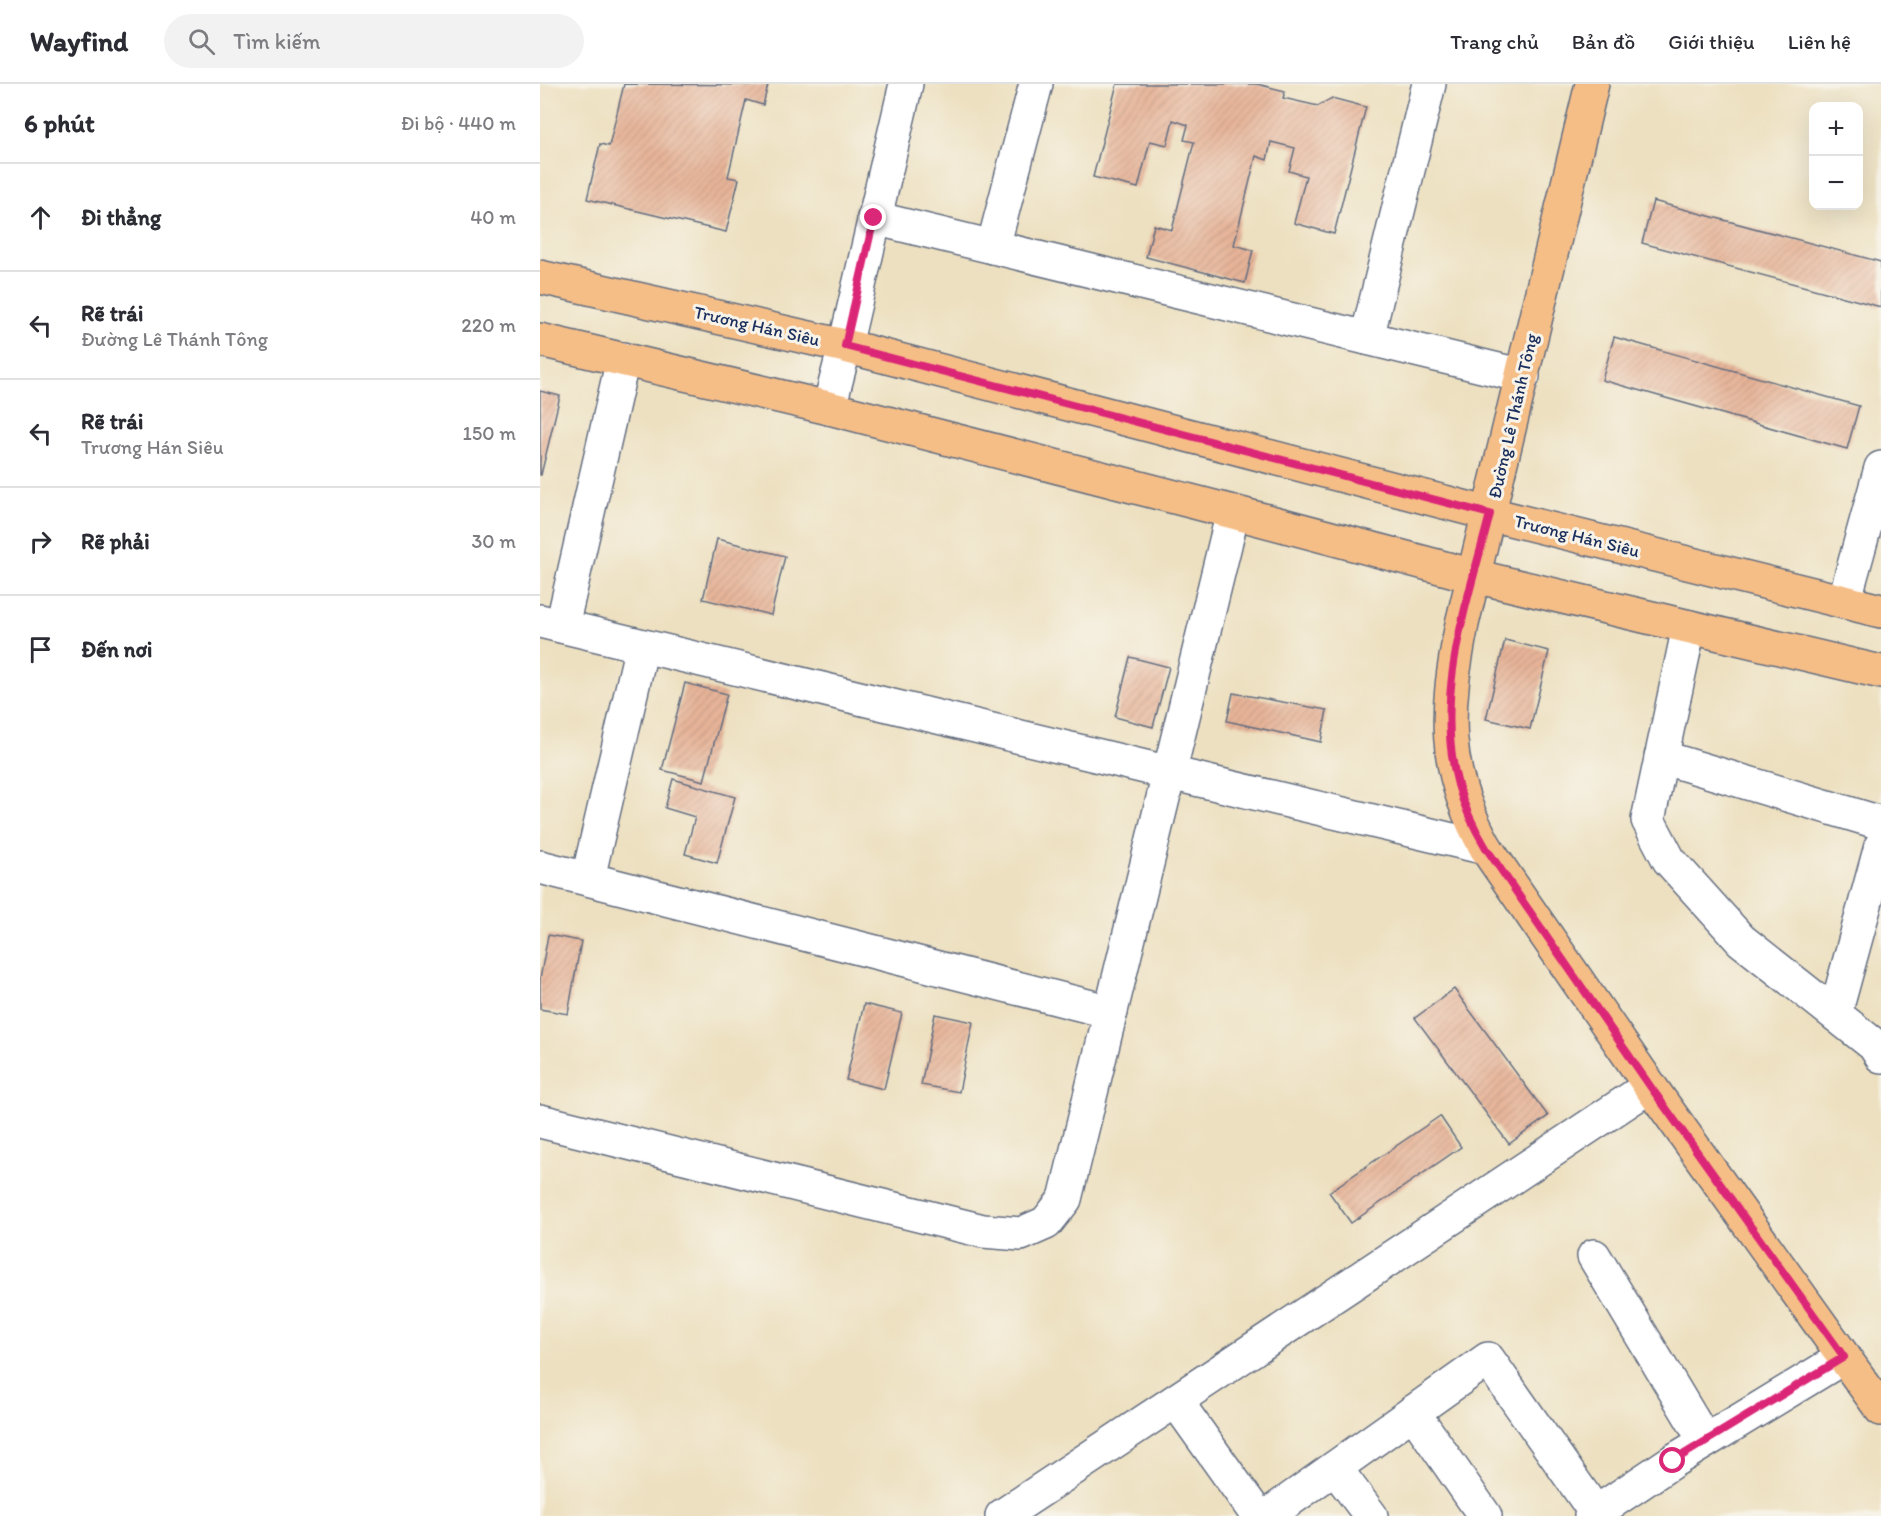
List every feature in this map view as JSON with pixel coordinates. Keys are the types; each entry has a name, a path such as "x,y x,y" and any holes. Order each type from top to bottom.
{"main road":[{"name":"Đường Lê Thánh Tông","path":"1592,84 1455,661 1450,732 1458,784 1469,816 1486,848 1650,1086 1881,1409"},
{"name":"Trương Hán Siêu","path":"540,277 845,346 1490,514 1881,611"},
{"path":"540,340 829,408 1474,576 1881,672"}],"street":[{"path":"829,408 906,84"},
{"path":"993,247 1035,84"},
{"path":"1366,338 1429,84"},
{"path":"874,218 1522,376"},
{"path":"623,359 551,624 1486,848"},
{"path":"1844,602 1881,468"},
{"path":"540,1121 984,1231 1021,1234 1046,1223 1065,1199 1233,512"},
{"path":"1689,627 1648,820 1669,860 1741,940 1874,1045 1881,1056"},
{"path":"588,878 642,646"},
{"path":"1661,758 1881,823"},
{"path":"1835,1014 1881,846"},
{"path":"540,867 1111,1012"},
{"path":"1002,1516 1650,1086"},
{"path":"1594,1256 1705,1441"},
{"path":"1267,1516 1488,1359 1595,1515 1705,1441 1844,1357"},
{"path":"1176,1401 1258,1516"},
{"path":"1413,1412 1485,1516"},
{"path":"1335,1468 1371,1516"}],"building":[{"path":"624,84 768,85 763,105 746,100 728,177 739,179 726,232 587,199 600,144 609,146"},
{"path":"1117,84 1257,84 1285,91 1283,98 1318,106 1332,98 1366,107 1334,234 1294,223 1306,176 1289,171 1295,148 1271,142 1267,160 1256,156 1234,245 1253,250 1245,283 1146,257 1154,225 1172,230 1194,142 1184,140 1188,125 1173,120 1167,145 1150,141 1138,188 1093,177"},
{"path":"1653,201 1881,262 1881,307 1642,243"},
{"path":"1614,337 1859,406 1847,449 1602,380"},
{"path":"540,391 560,396 541,475 540,475"},
{"path":"717,539 785,556 771,615 703,599"},
{"path":"1505,640 1549,651 1530,729 1486,719"},
{"path":"1130,657 1169,667 1153,727 1115,717"},
{"path":"685,683 727,694 704,781 662,770"},
{"path":"1233,693 1327,710 1321,742 1227,721"},
{"path":"673,779 735,797 717,863 685,854 695,817 665,808"},
{"path":"548,935 581,941 568,1014 540,1009 540,979"},
{"path":"1454,989 1548,1116 1509,1144 1415,1018"},
{"path":"864,1004 902,1013 884,1089 846,1080"},
{"path":"935,1014 973,1022 959,1092 921,1085"},
{"path":"1440,1116 1461,1147 1351,1223 1329,1192"}],"route":[{"path":"874,218 845,346 1490,514 1462,624 1452,675 1450,739 1454,769 1469,816 1486,848 1650,1086 1844,1357 1673,1461"}]}
